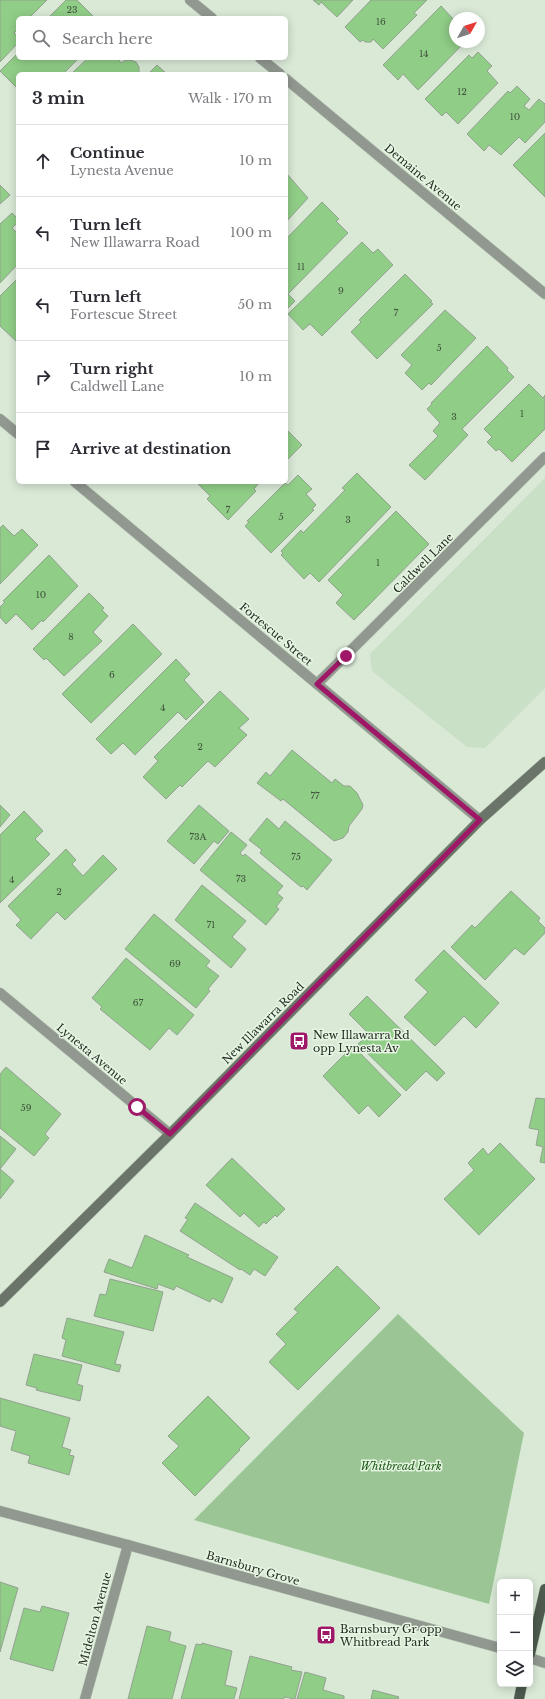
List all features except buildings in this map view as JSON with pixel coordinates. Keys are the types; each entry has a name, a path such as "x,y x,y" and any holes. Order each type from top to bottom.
{"main road":[{"name":"New Illawarra Road","path":"0,1302 170,1134 480,820 545,762"},
{"path":"531,1651 545,1589"},
{"path":"519,1699 521,1687"}],"street":[{"path":"190,0 210,16"},
{"path":"262,60 278,72"},
{"name":"Demaine Avenue","path":"288,81 545,294"},
{"path":"0,419 16,432"},
{"name":"Caldwell Lane","path":"317,684 545,457"},
{"name":"Fortescue Street","path":"77,484 480,820"},
{"name":"Lynesta Avenue","path":"0,993 170,1134"},
{"name":"Barnsbury Grove","path":"0,1511 497,1647"},
{"name":"Midelton Avenue","path":"85,1699 128,1545"},
{"path":"533,1659 545,1663"}],"shaded area":[{"path":"545,478 545,688 485,748 467,747 372,671 370,654"}],"green space":[{"name":"Whitbread Park","path":"398,1314 524,1433 489,1604 194,1520"}],"place":[{"name":"New Illawarra Rd opp Lynesta Av","path":"299,1041"},
{"name":"Barnsbury Gr opp Whitbread Park","path":"326,1635"}],"route":[{"path":"137,1107 170,1134 480,820 317,684 346,656"}]}
